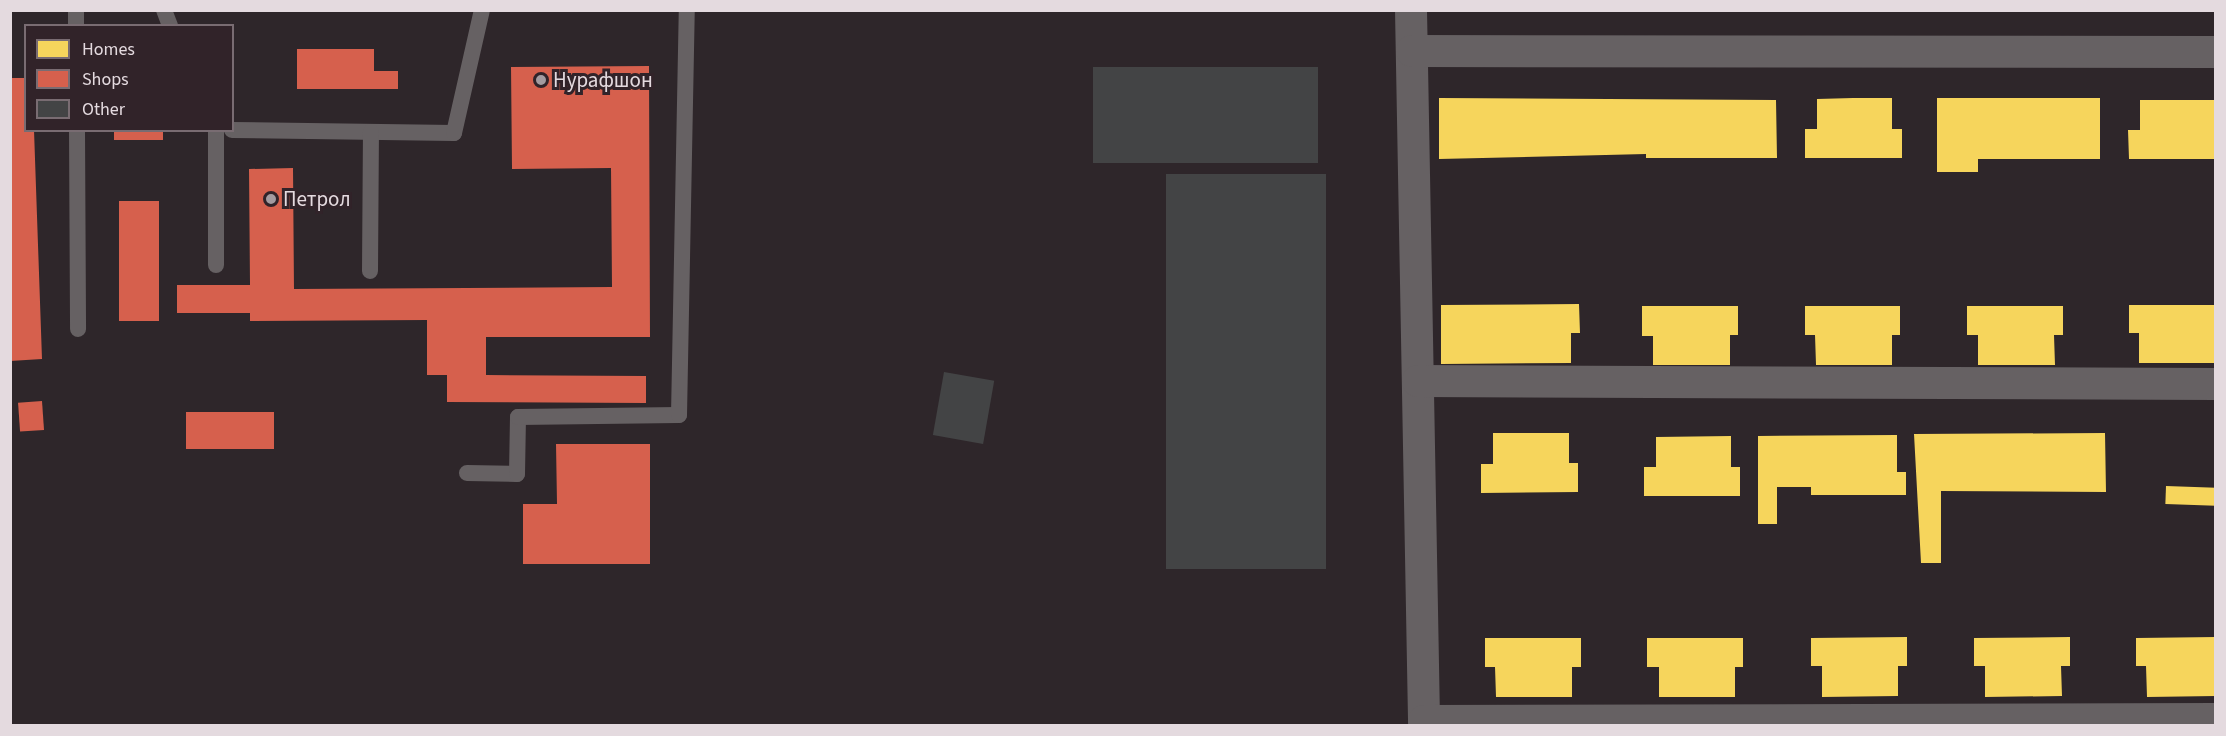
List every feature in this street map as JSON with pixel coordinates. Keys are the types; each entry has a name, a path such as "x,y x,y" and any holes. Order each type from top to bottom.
{"street":[{"path":"1411,10 1424,723 2216,718"},
{"path":"1412,51 2216,52"},
{"path":"1418,381 2216,384"}],"lane":[{"path":"234,130 454,133 482,10"},
{"path":"467,473 517,474 518,417 679,415 687,10"},
{"path":"77,132 78,329"},
{"path":"216,132 216,265"},
{"path":"370,271 371,132"}],"building: Homes":[{"path":"1439,98 1776,100 1777,158 1646,158 1646,154 1439,159"},
{"path":"1892,98 1892,129 1902,129 1902,158 1805,158 1805,129 1817,129 1817,99"},
{"path":"1937,98 2100,98 2100,159 1978,159 1978,172 1937,172"},
{"path":"2140,100 2216,100 2216,159 2129,159 2128,130 2140,130"},
{"path":"1579,304 1580,333 1571,333 1571,363 1441,364 1441,305"},
{"path":"2129,305 2216,305 2216,363 2139,363 2139,333 2129,333"},
{"path":"1642,306 1738,306 1738,335 1730,335 1730,365 1653,365 1653,336 1642,336"},
{"path":"1805,306 1900,306 1900,335 1892,335 1892,365 1816,365 1815,335 1805,335"},
{"path":"1967,306 2063,306 2063,335 2054,335 2055,365 1978,365 1978,335 1967,335"},
{"path":"1493,433 1569,433 1569,463 1578,463 1578,492 1481,493 1481,464 1493,464"},
{"path":"2105,433 2106,492 1941,491 1941,563 1921,563 1914,434"},
{"path":"1897,435 1897,472 1906,472 1906,495 1811,495 1811,487 1777,487 1777,524 1758,524 1758,436"},
{"path":"1731,436 1731,467 1740,467 1740,496 1644,496 1644,467 1656,467 1656,437"},
{"path":"2166,486 2216,488 2215,506 2165,504"},
{"path":"1907,637 1907,666 1898,666 1898,696 1822,697 1822,666 1811,666 1811,638"},
{"path":"2070,637 2070,666 2061,666 2062,696 1985,697 1985,666 1974,666 1974,638"},
{"path":"2216,637 2216,696 2147,697 2146,666 2136,666 2136,638"},
{"path":"1485,638 1581,638 1581,667 1572,667 1572,697 1496,697 1495,667 1485,667"},
{"path":"1647,638 1743,638 1743,667 1735,667 1735,697 1659,697 1659,667 1647,667"}],"building: Shops":[{"path":"297,49 374,49 374,71 398,71 398,89 297,89"},
{"path":"649,66 650,337 486,337 486,375 646,376 646,403 447,402 447,375 427,375 427,320 250,321 250,313 177,313 177,285 250,285 249,169 293,168 294,289 612,287 611,168 512,169 511,67"},
{"path":"10,78 24,78 24,132 34,132 42,359 10,361"},
{"path":"114,132 163,132 163,140 114,140"},
{"path":"119,201 159,201 159,321 119,321"},
{"path":"42,401 44,430 20,432 18,403"},
{"path":"186,412 274,412 274,449 186,449"},
{"path":"556,444 650,444 650,564 523,564 523,504 557,504"}],"building: Other":[{"path":"1093,67 1318,67 1318,163 1093,163"},
{"path":"1166,174 1326,174 1326,569 1166,569"},
{"path":"944,372 994,381 983,444 933,435"}],"place":[{"name":"Нурафшон","path":"541,80"},
{"name":"Петрол","path":"271,199"}]}
